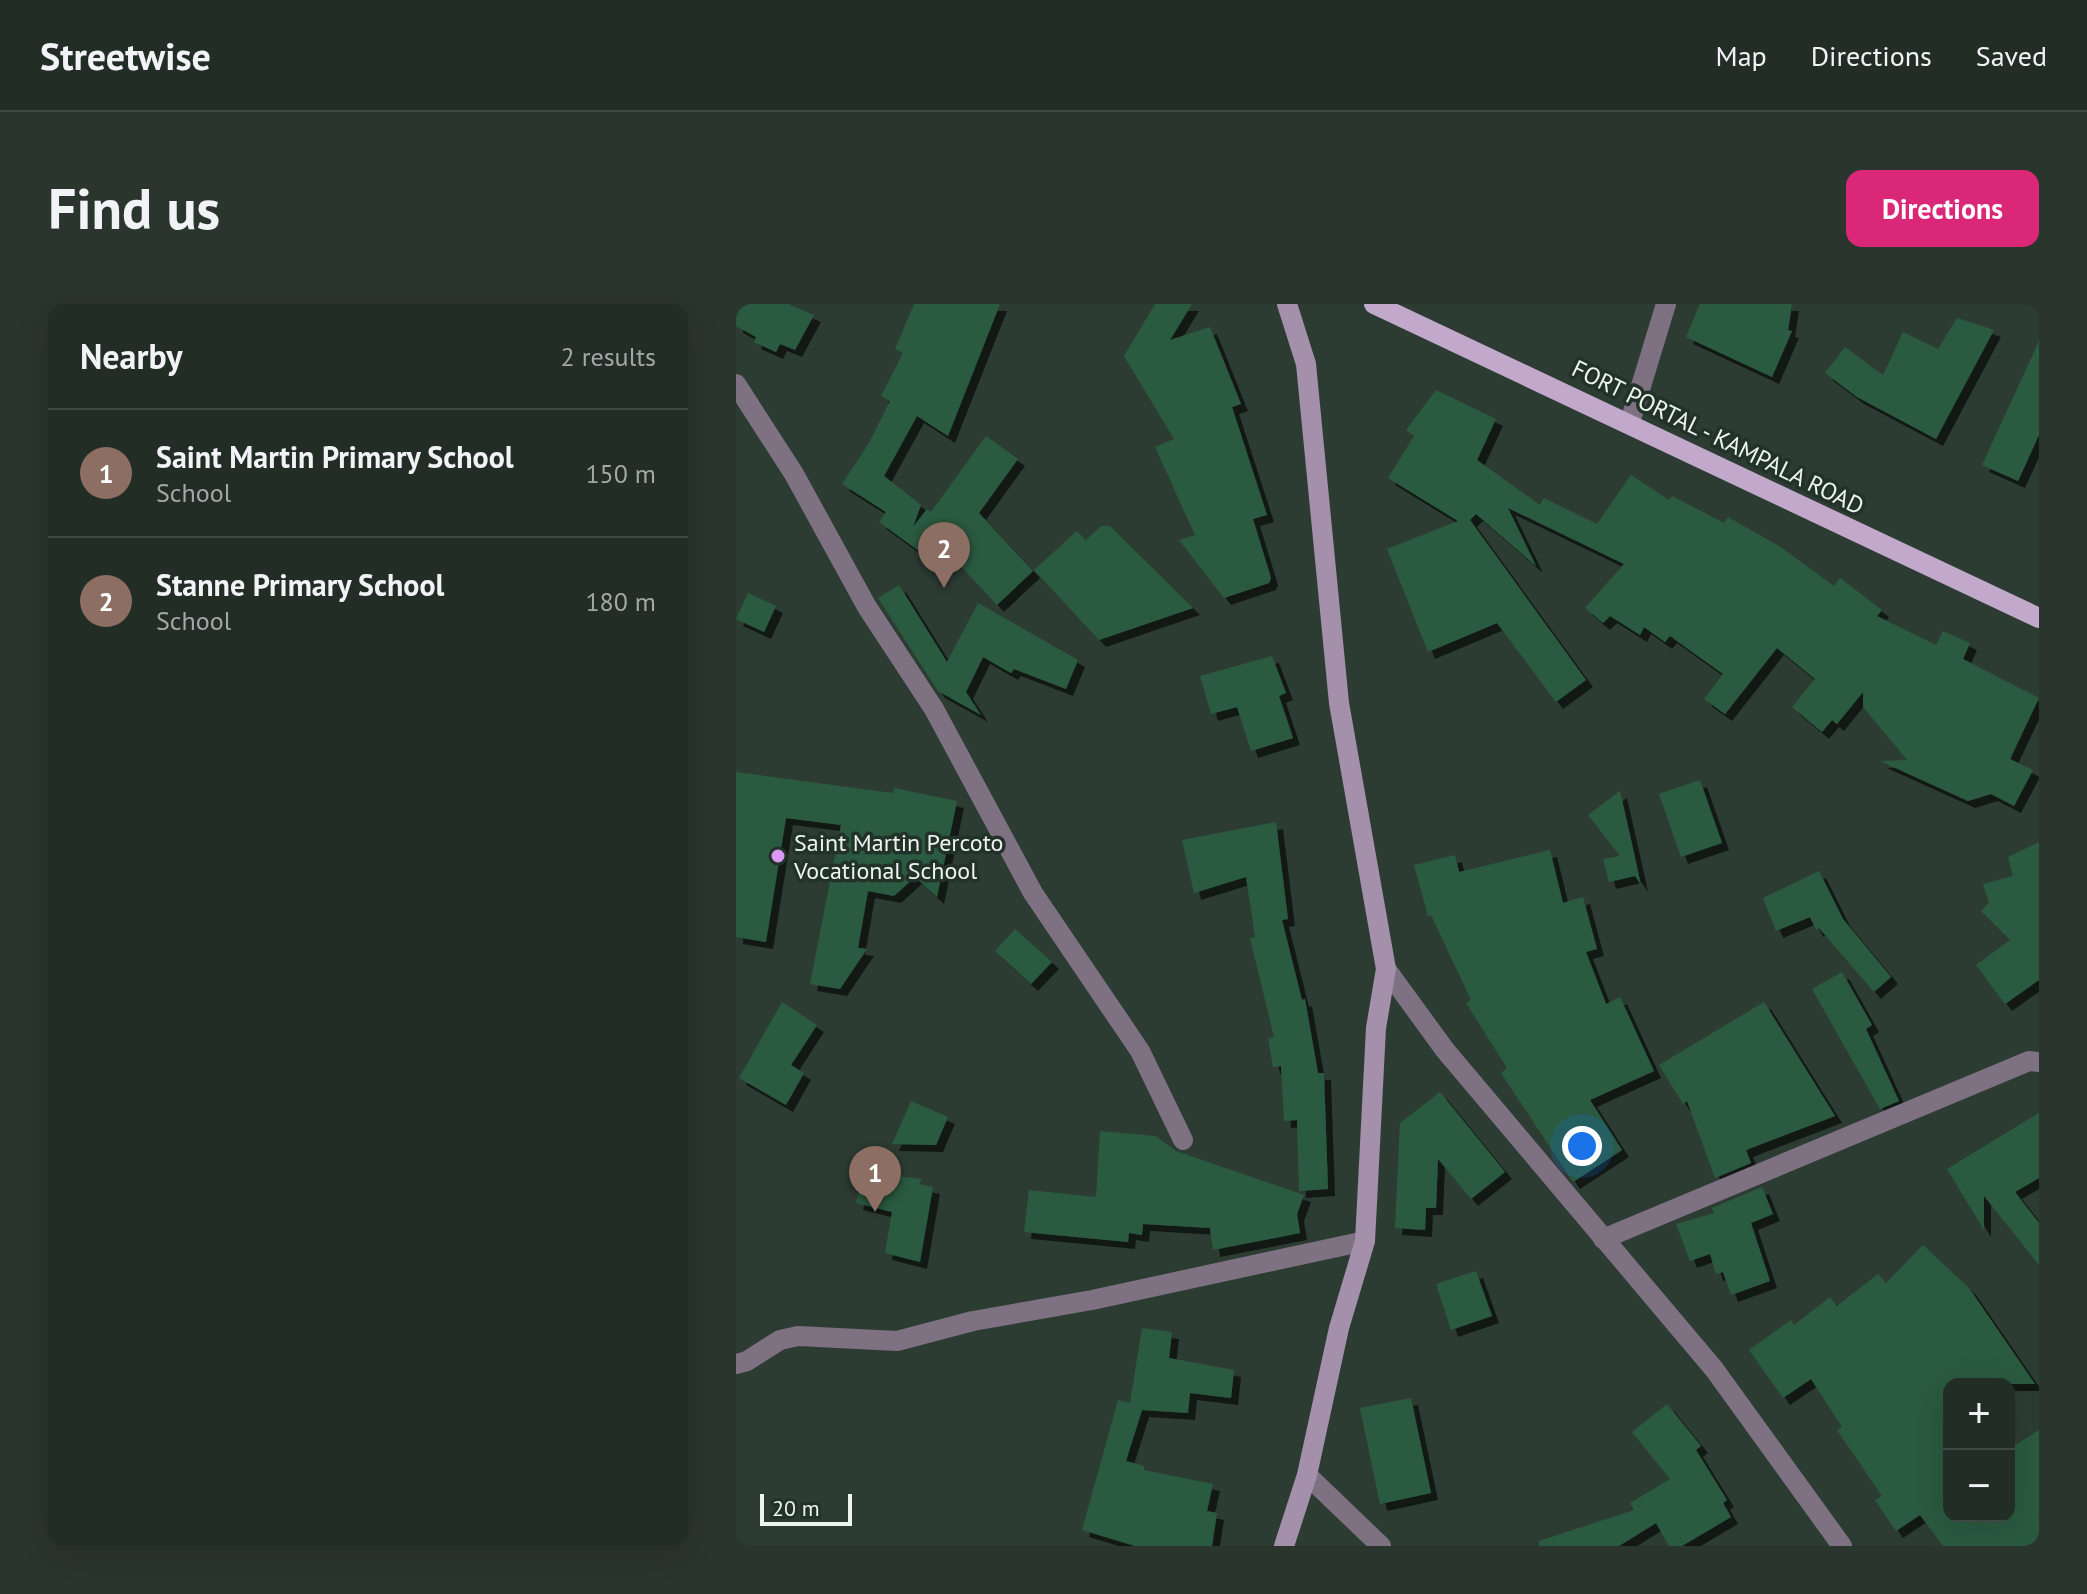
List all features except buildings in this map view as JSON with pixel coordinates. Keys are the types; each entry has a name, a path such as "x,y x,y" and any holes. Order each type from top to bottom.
{"main road":[{"name":"FORT PORTAL - KAMPALA ROAD","path":"1374,304 1630,422 2039,618"}],"street":[{"path":"1284,1546 1307,1475 1339,1328 1365,1241 1376,1028 1386,969 1339,703 1306,364 1287,304"},
{"path":"1630,422 1666,304"},
{"path":"736,384 794,474 867,607 934,709 1033,893 1140,1051 1183,1140"},
{"path":"1386,969 1445,1050 1714,1369 1842,1546"},
{"path":"1603,1239 2029,1061 2039,1062"},
{"path":"736,1364 747,1361 780,1340 798,1336 897,1341 973,1321 1092,1300 1365,1241"},
{"path":"1307,1475 1381,1546"}],"place":[{"name":"Stanne Primary School","path":"944,588"},
{"name":"Saint Martin Percoto Vocational School","path":"778,856"},
{"name":"Saint Martin Primary School","path":"875,1212"}]}
